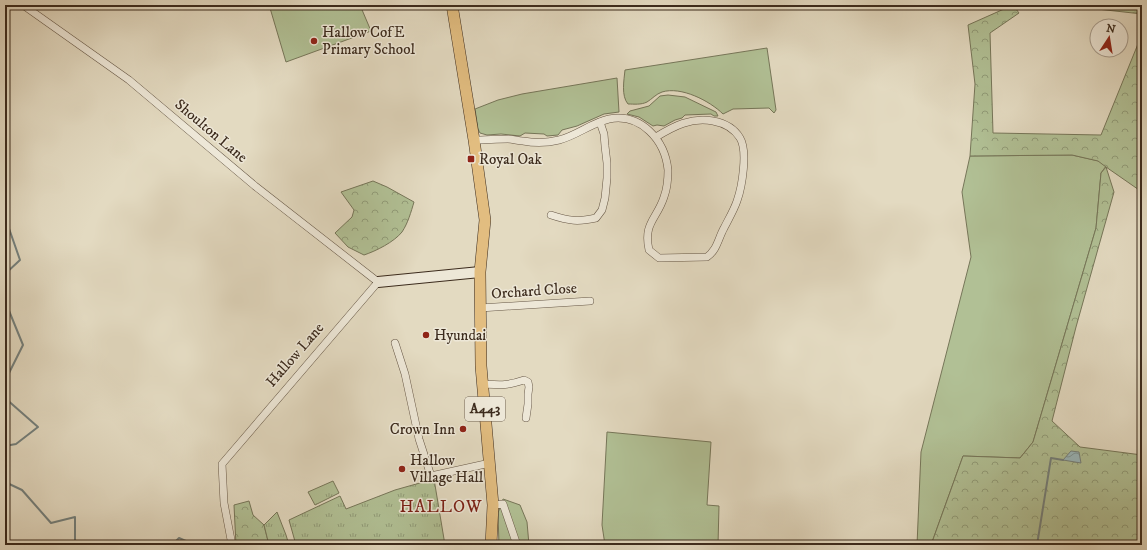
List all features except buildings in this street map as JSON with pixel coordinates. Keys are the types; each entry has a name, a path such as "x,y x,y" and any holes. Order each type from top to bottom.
{"main road":[{"name":"A443","path":"452,5 474,140 485,220 480,272 480,308 482,384 494,505 491,545"}],"street":[{"name":"Shoulton Lane","path":"23,5 130,80 255,186 378,282"},
{"path":"474,140 509,139 536,142 559,140 600,122 617,118 636,122 645,126 656,137 665,157 668,170 664,197 651,221 648,232 648,250 660,258 708,257 716,246 737,203 743,175 744,160 741,139 729,126 720,122 708,120 684,122 672,126 656,137"},
{"path":"551,215 566,220 583,221 596,218 602,210 605,198 607,163 604,134 600,122"},
{"path":"378,282 480,272"},
{"name":"Hallow Lane","path":"232,545 224,503 222,464 378,282"},
{"name":"Orchard Close","path":"480,308 590,301"},
{"path":"395,344 405,374 419,439 431,476 490,463"},
{"path":"482,384 504,385 524,380 528,382 529,387 526,418"},
{"path":"494,505 503,504 517,545"}],"green space":[{"path":"281,5 360,5 371,31 286,62 270,8"},
{"path":"1013,5 1019,13 990,33 993,133 1101,135 1142,34 1142,192 1098,161 1072,155 970,156 975,84 968,25"},
{"path":"1090,5 1142,5 1142,14 1088,8"},
{"path":"767,48 776,110 774,113 769,108 733,109 723,114 711,104 695,96 678,91 662,92 642,104 628,104 624,97 625,70"},
{"path":"617,78 619,112 604,114 577,126 562,130 558,135 547,136 544,134 525,133 520,136 501,134 487,135 480,133 478,129 475,109 498,100 522,94"},
{"path":"668,95 685,97 716,112 718,116 711,114 685,115 682,118 664,126 653,126 639,117 627,114 630,111 649,106 660,96"},
{"path":"1072,155 1099,161 1106,166 1101,173 1096,228 1033,442 1020,458 963,456 931,545 917,545 921,452 971,257 962,192 970,156"},
{"path":"1106,167 1114,192 1076,327 1052,421 1080,447 1142,455 1142,545 931,545 963,456 1020,458 1033,442 1096,228 1101,173"},
{"path":"373,181 414,202 406,225 399,236 384,246 364,255 348,247 335,233 352,217 354,210 341,192"},
{"path":"607,432 711,442 707,505 719,506 718,545 605,545 602,525"},
{"path":"434,479 445,545 296,545 289,520 340,496 346,509 395,490"},
{"path":"333,481 339,493 315,505 308,492"},
{"path":"503,499 520,505 527,522 529,545 499,545 498,513"},
{"path":"249,501 253,515 264,525 269,545 236,545 234,505"},
{"path":"277,512 289,545 269,545 264,525"}],"water":[{"path":"1071,451 1079,452 1081,463 1063,460"}],"waterway":[{"path":"5,217 20,260 5,274"},
{"path":"5,301 23,345 5,381"},
{"path":"5,398 38,427 16,444 5,446"},
{"path":"1037,545 1051,458 1063,460"},
{"path":"5,482 22,490 51,523 75,517 75,545"},
{"path":"172,545 179,538 195,545"}],"place":[{"name":"Hallow CofE Primary School","path":"314,41"},
{"name":"Royal Oak","path":"471,159"},
{"name":"Hyundai","path":"426,335"},
{"name":"Crown Inn","path":"463,429"},
{"name":"Hallow Village Hall","path":"402,469"}],"district":[{"name":"HALLOW","path":"441,507"}]}
